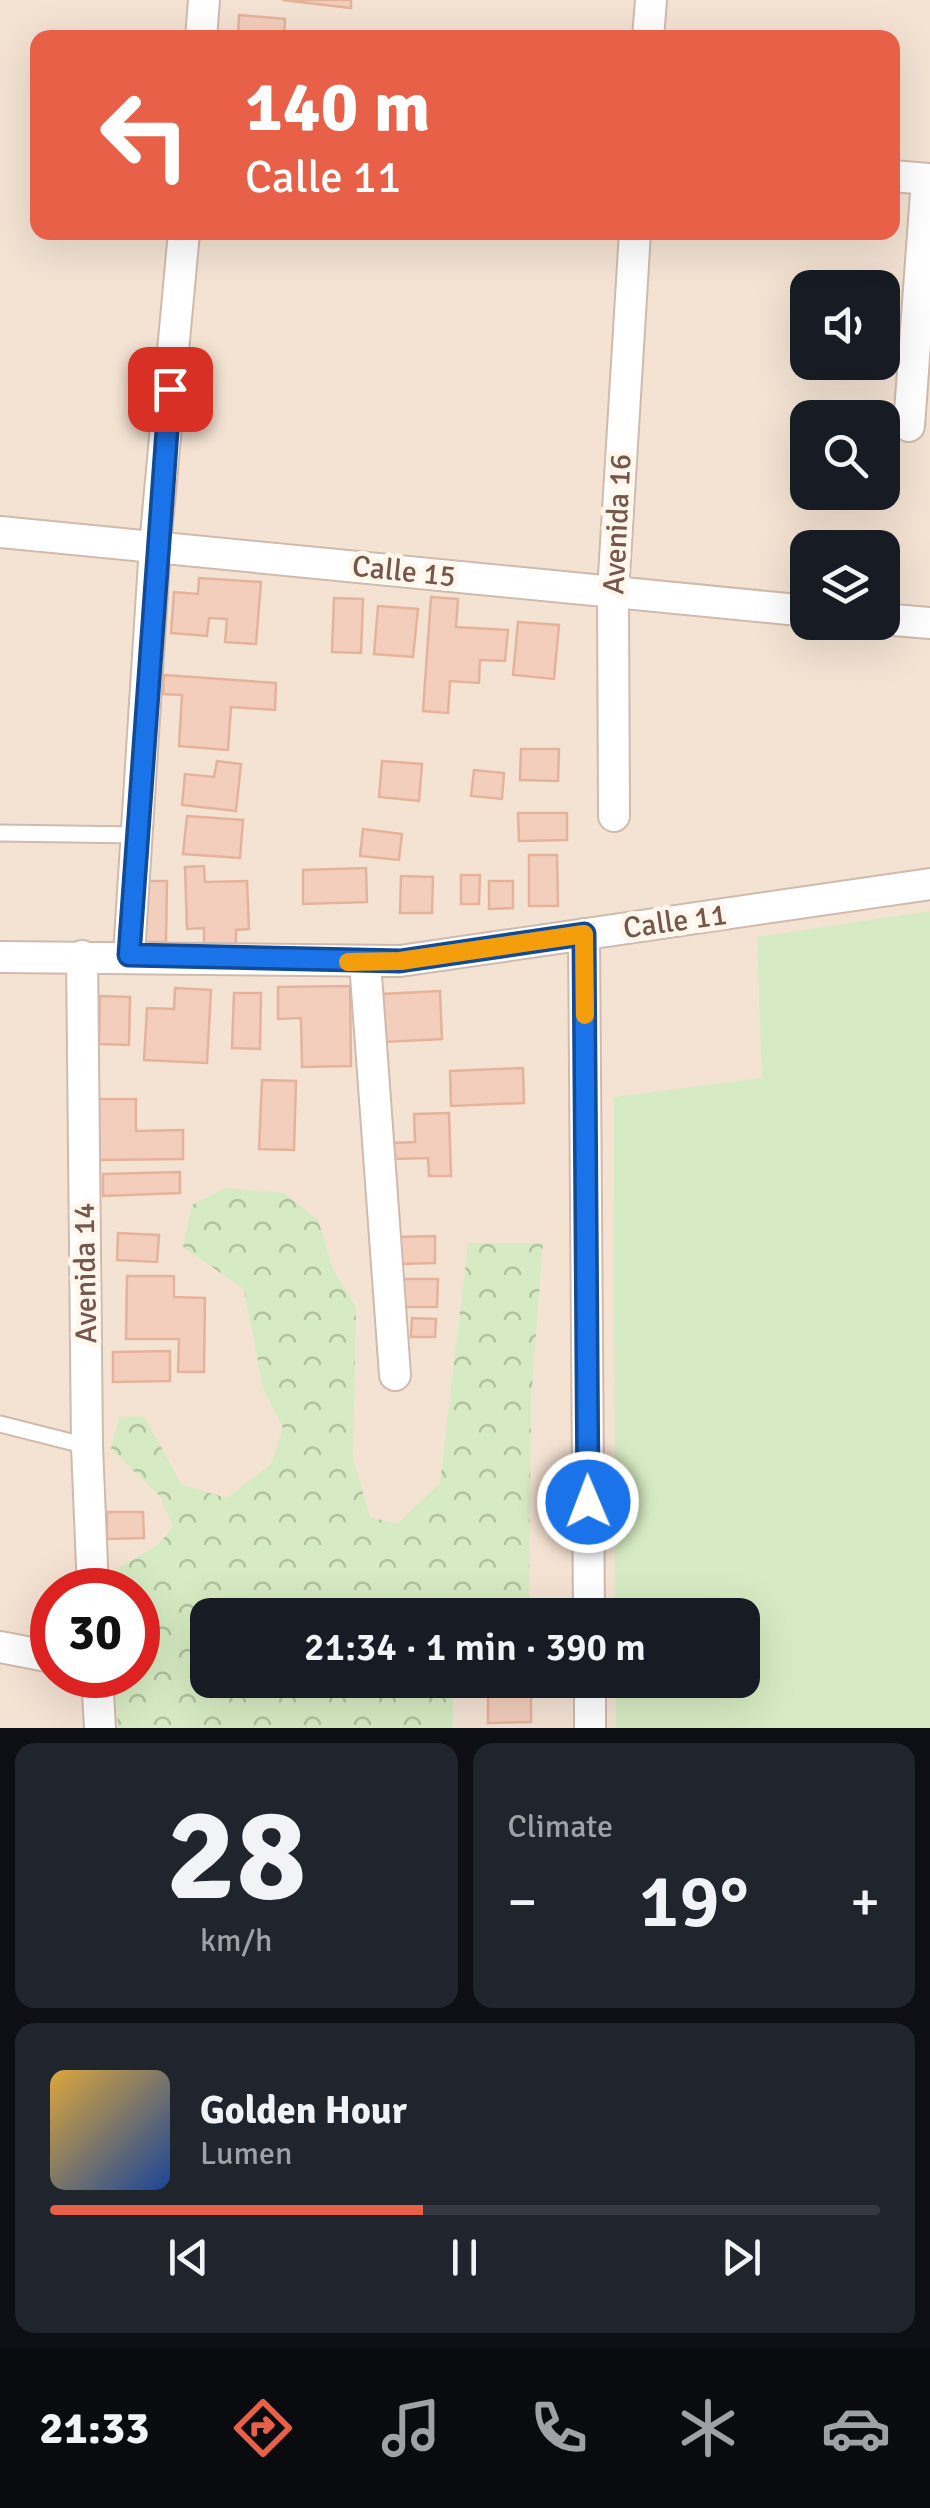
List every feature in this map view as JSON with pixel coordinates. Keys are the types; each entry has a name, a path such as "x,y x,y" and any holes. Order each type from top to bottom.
{"street":[{"path":"201,30 204,0"},
{"path":"649,30 651,0"},
{"path":"900,177 928,179 909,426"},
{"path":"129,955 156,546 183,240"},
{"name":"Avenida 16","path":"614,816 613,592 634,240"},
{"name":"Calle 15","path":"0,532 790,609"},
{"path":"900,620 930,623"},
{"name":"Calle 11","path":"0,957 129,955 365,962 930,884"},
{"path":"584,934 589,1598"},
{"name":"Avenida 14","path":"82,956 87,1446 92,1568"},
{"path":"365,962 395,1375"},
{"path":"0,1647 30,1653"},
{"path":"98,1698 100,1728"},
{"path":"590,1698 590,1728"}],"lane":[{"path":"0,833 138,835"},
{"path":"0,1424 87,1446"}],"shaded area":[{"path":"0,0 930,0 930,1728 0,1728"}],"green space":[{"path":"930,911 930,1728 616,1728 616,1698 760,1698 760,1598 615,1598 614,1097 762,1078 757,937"},
{"path":"225,1188 284,1193 318,1220 333,1269 356,1307 353,1458 370,1517 397,1524 440,1483 468,1243 543,1243 531,1399 529,1598 190,1598 190,1698 453,1698 453,1728 118,1728 116,1698 160,1698 160,1568 118,1568 158,1545 173,1527 161,1497 111,1449 119,1417 144,1416 182,1485 227,1498 271,1464 283,1428 263,1388 244,1289 183,1247 192,1205"}],"building":[{"path":"282,0 351,0 351,8"},
{"path":"239,15 285,19 284,30 238,30"},
{"path":"199,578 261,582 256,644 225,642 227,619 209,618 207,636 171,633 174,592 198,594"},
{"path":"431,597 458,599 456,627 508,630 505,661 480,660 479,683 450,681 448,713 423,711"},
{"path":"334,598 363,599 361,653 332,652"},
{"path":"378,606 418,609 413,657 374,654"},
{"path":"518,622 559,625 554,679 513,675"},
{"path":"164,675 276,683 275,710 231,707 228,750 179,746 182,695 163,694"},
{"path":"521,749 559,749 558,781 520,780"},
{"path":"217,761 241,764 236,811 182,805 185,774 214,777"},
{"path":"382,761 422,764 419,801 379,797"},
{"path":"474,770 504,773 502,799 471,796"},
{"path":"518,813 567,813 567,840 519,841"},
{"path":"187,816 243,820 240,858 183,854"},
{"path":"363,829 402,834 399,860 360,856"},
{"path":"529,855 557,855 558,906 529,906"},
{"path":"204,866 205,882 247,881 249,929 236,930 236,946 204,947 204,928 187,929 185,867"},
{"path":"366,868 367,902 303,904 303,870"},
{"path":"461,875 480,875 479,904 461,904"},
{"path":"401,876 433,877 432,913 400,913"},
{"path":"138,881 167,881 166,942 137,942"},
{"path":"489,881 513,881 513,908 489,909"},
{"path":"350,986 351,1066 302,1067 301,1018 278,1019 278,987"},
{"path":"175,988 211,990 207,1063 144,1060 147,1008 174,1009"},
{"path":"440,991 442,1039 384,1042 382,994"},
{"path":"234,993 261,993 260,1049 232,1048"},
{"path":"100,996 130,997 129,1045 99,1044"},
{"path":"523,1068 524,1103 451,1106 450,1071"},
{"path":"262,1080 296,1081 294,1150 259,1149"},
{"path":"99,1099 136,1099 136,1131 183,1130 183,1159 99,1160"},
{"path":"449,1113 451,1176 429,1176 428,1158 392,1159 392,1143 415,1142 414,1114"},
{"path":"180,1172 180,1193 103,1196 103,1174"},
{"path":"118,1233 159,1235 157,1262 117,1260"},
{"path":"435,1236 435,1263 399,1264 398,1237"},
{"path":"127,1276 174,1276 174,1297 205,1298 204,1372 178,1372 179,1339 126,1339"},
{"path":"404,1279 438,1279 437,1307 403,1307"},
{"path":"412,1318 436,1319 435,1337 411,1337"},
{"path":"170,1351 170,1381 113,1382 113,1352"},
{"path":"107,1512 143,1512 144,1538 107,1539"},
{"path":"488,1698 531,1698 531,1722 488,1723"}],"slow traffic":[{"path":"348,962 400,961 584,934 585,1015"}],"route":[{"path":"170,389 129,955 400,961 584,934 588,1502"}]}
